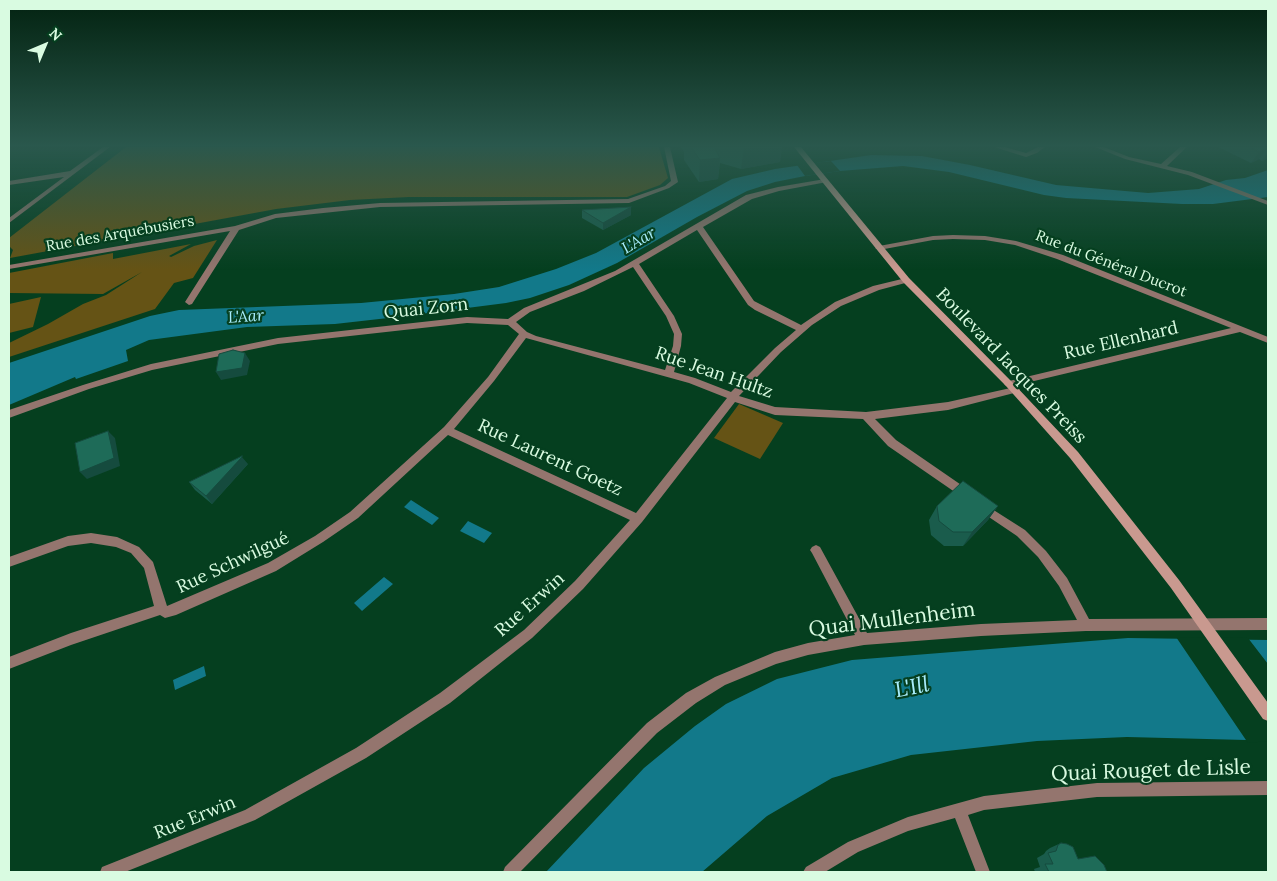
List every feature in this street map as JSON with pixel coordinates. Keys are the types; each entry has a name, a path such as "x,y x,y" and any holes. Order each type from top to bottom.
{"main road":[{"name":"Boulevard Jacques Preiss","path":"830,188 906,280 1012,387 1074,455 1175,584 1268,714"}],"street":[{"path":"9,222 54,188"},
{"name":"Rue des Arquebusiers","path":"9,267 236,228 282,215 356,206 617,202 629,201 664,188"},
{"path":"524,334 510,322 527,310 594,284 635,264 732,206 758,194 782,188"},
{"path":"1231,188 1268,203"},
{"path":"698,227 750,302 758,308 802,329"},
{"path":"189,302 236,228"},
{"name":"Rue du Général Ducrot","path":"880,248 933,238 953,237 985,238 1016,243 1060,257 1268,340"},
{"path":"635,264 670,316 678,334 678,346 669,373"},
{"name":"Rue Erwin","path":"107,872 250,815 307,784 445,698 542,621 598,565 638,519 734,397 759,369 802,329 827,310 851,297 906,280"},
{"name":"Quai Zorn","path":"9,414 151,367 268,343 467,320 510,322"},
{"name":"Rue Ellenhard","path":"1012,387 1240,329"},
{"name":"Rue Jean Hultz","path":"524,334 692,380 762,409 775,412 866,416 948,406 1012,387"},
{"name":"Rue Schwilgué","path":"9,663 70,639 160,609 165,612 176,609 248,579 311,544 354,515 447,430 492,379 524,334"},
{"path":"866,416 892,443 1032,542 1051,564 1063,582 1086,625"},
{"name":"Rue Laurent Goetz","path":"447,430 638,519"},
{"path":"9,562 55,545 75,540 91,538 116,542 135,550 149,566 160,609"},
{"path":"816,550 864,640"},
{"name":"Quai Mullenheim","path":"510,872 652,728 691,698 748,668 775,658 808,649 864,640 981,630 1086,625 1268,624"},
{"name":"Quai Rouget de Lisle","path":"811,872 854,847 908,824 984,803 1097,790 1268,788"},
{"path":"959,809 983,872"}],"shaded area":[{"path":"73,188 651,188 627,197 409,197 350,200 276,209 10,258 13,250 9,246 9,238"},
{"path":"217,240 193,278 174,283 155,309 9,357 9,343 83,304 106,295 142,272 103,294 9,293 9,273 113,253 113,259 191,244 169,256 171,257 194,246"},
{"path":"41,297 33,327 9,333 9,304"},
{"path":"739,404 783,423 760,459 714,438"}],"water":[{"name":"L'Aar","path":"715,188 756,188 697,217 617,263 569,285 530,298 506,303 335,324 247,327 149,340 126,350 128,361 76,379 75,377 9,405 9,363 150,316 179,310 361,303 454,294 499,287 556,269 596,253"},
{"path":"1016,188 1092,188 1148,193 1202,188 1268,188 1268,197 1213,204 1066,198"},
{"path":"411,500 439,518 432,525 404,507"},
{"path":"468,521 492,533 484,543 460,531"},
{"path":"384,577 393,584 362,611 354,603"},
{"name":"L'Ill","path":"1128,638 1268,640 1268,739 1127,737 1037,741 911,755 832,778 767,816 702,872 546,872 644,768 695,726 726,704 777,679 852,660"},
{"path":"204,666 206,676 175,690 173,680"}],"pier":[{"path":"1176,637 1248,638 1268,664 1268,741 1248,743"}],"building":[{"path":"631,207 603,223 582,210"},
{"path":"233,350 245,353 242,368 216,372 219,354"},
{"path":"108,431 114,458 80,472 75,443"},
{"path":"242,456 206,496 189,482"},
{"path":"963,481 998,506 972,532 953,532 939,521 937,506"},
{"path":"1061,843 1073,847 1078,859 1095,856 1104,865 1107,872 1049,872 1045,864 1053,864 1048,853 1056,851"}]}
